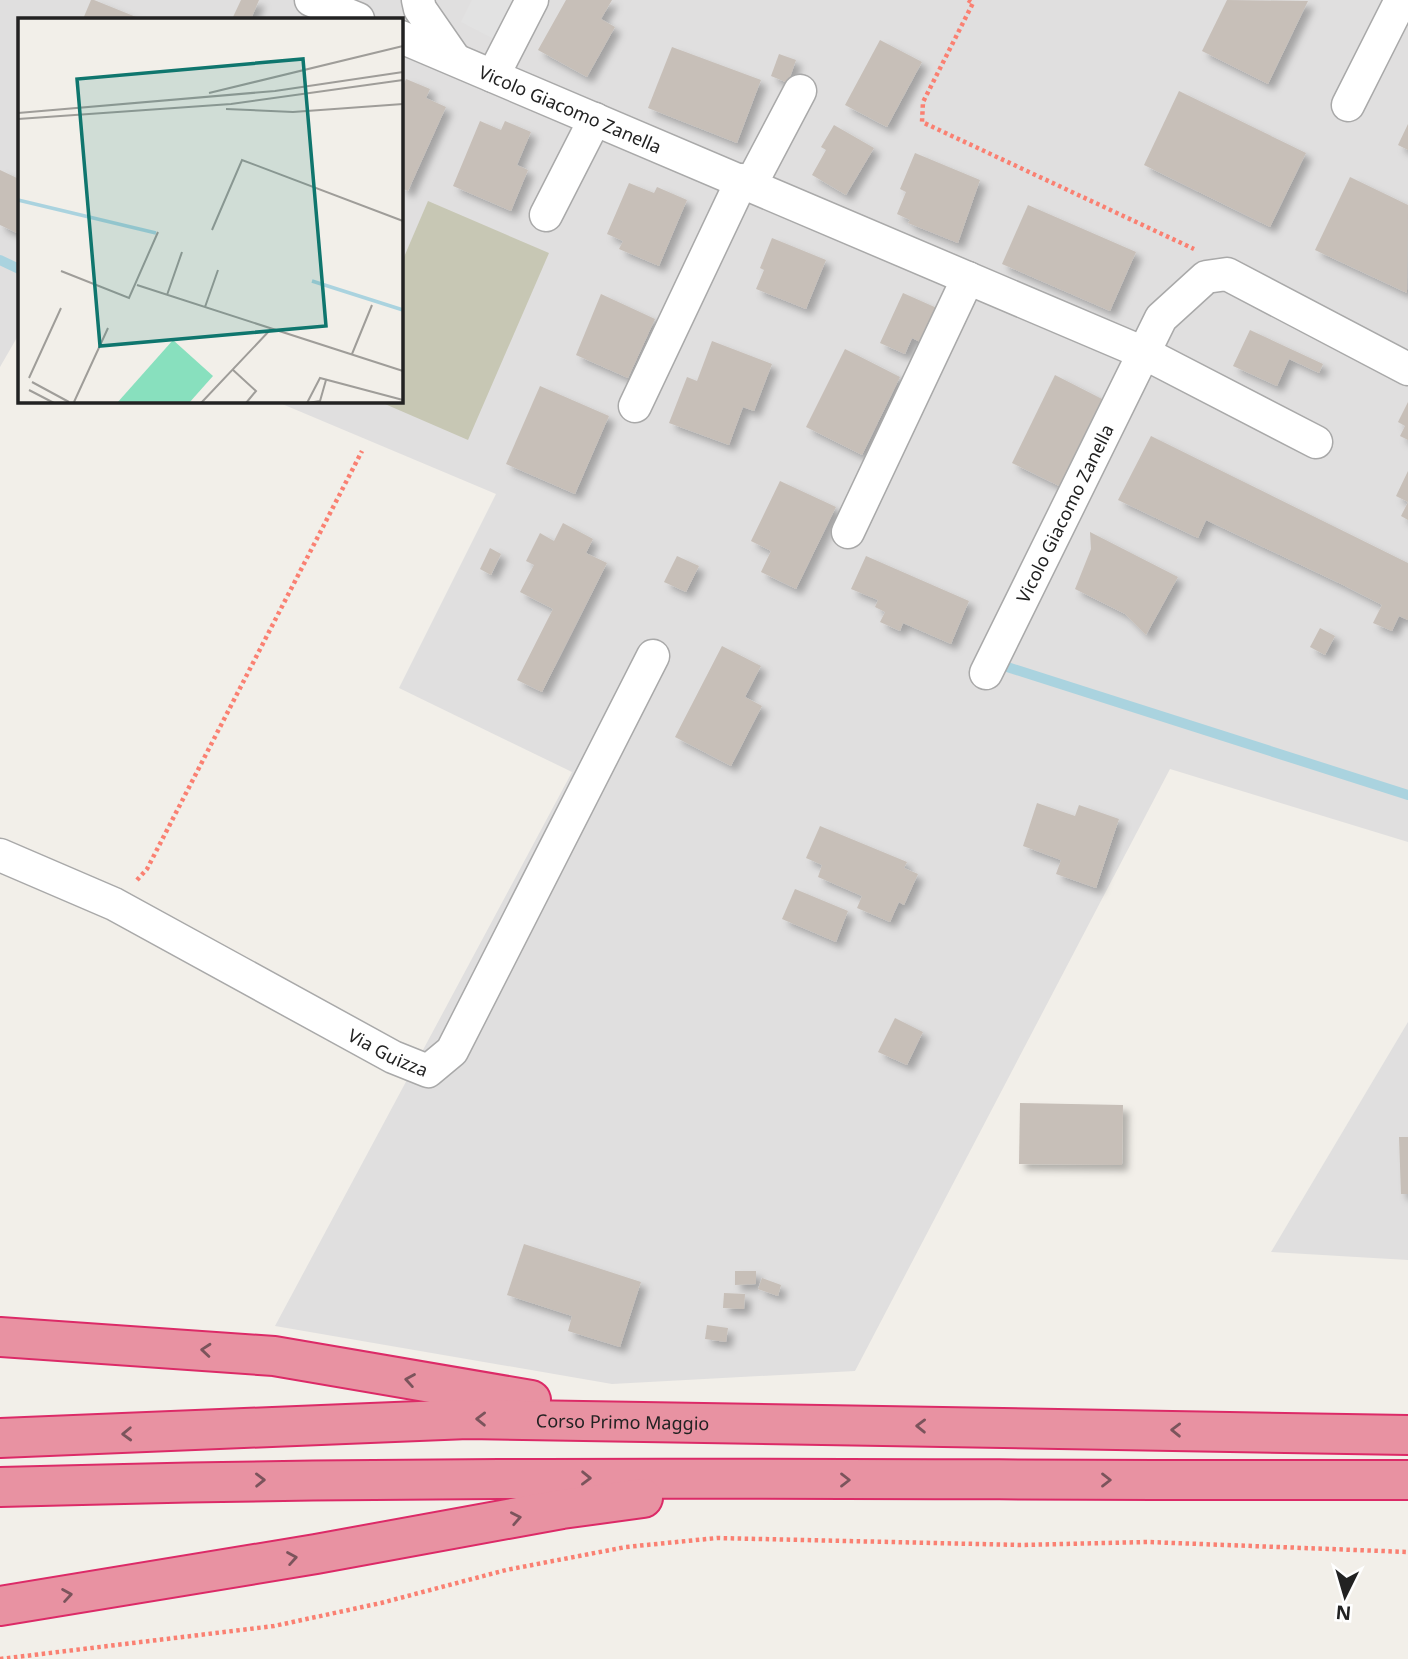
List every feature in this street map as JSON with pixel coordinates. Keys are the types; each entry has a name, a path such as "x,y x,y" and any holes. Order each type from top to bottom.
{"highway":[{"path":"0,1337 274,1356 671,1422"},
{"name":"Corso Primo Maggio","path":"0,1438 468,1419 1244,1431"},
{"path":"1244,1431 1408,1426"},
{"path":"1244,1431 1408,1434"},
{"path":"0,1486 484,1477 1408,1480"},
{"path":"0,1606 277,1561 562,1509 776,1480"},
{"path":"1196,1480 1342,1493 1408,1495"}],"street":[{"path":"311,0 352,10"},
{"path":"418,0 420,9 454,58"},
{"path":"493,76 532,0"},
{"path":"1348,105 1401,0"},
{"name":"Vicolo Giacomo Zanella","path":"402,37 1144,353"},
{"path":"635,406 747,182 800,91"},
{"path":"546,215 595,119"},
{"path":"1216,276 1227,274 1408,369"},
{"name":"Vicolo Giacomo Zanella","path":"986,673 1161,318 1206,277 1216,276"},
{"path":"848,532 968,278"},
{"path":"1144,353 1316,442"},
{"name":"Via Guizza","path":"0,855 114,904 393,1057 428,1071 452,1051 653,656"}],"path":[{"path":"968,0 973,3 923,102 922,122 1203,254 1216,276"},
{"path":"114,904 148,869 362,451"},
{"path":"0,1659 274,1626 381,1603 506,1570 626,1546 717,1538 1021,1545 1148,1542 1408,1552"}],"shaded area":[{"path":"0,0 1408,0 1408,842 1170,769 855,1371 612,1384 275,1326 572,772 399,688 496,494 277,402 402,402 402,18 18,18 18,336 0,367"},
{"path":"472,0 532,0 508,46 461,22"},
{"path":"428,201 549,253 468,440 380,402 402,402 402,262"},
{"path":"1408,1022 1408,1260 1271,1252"}],"building":[{"path":"91,0 94,0 139,18 83,18"},
{"path":"241,0 259,0 251,18 233,17"},
{"path":"566,0 612,0 601,19 615,27 587,77 538,50"},
{"path":"1227,0 1308,1 1268,84 1202,51"},
{"path":"880,40 922,62 887,127 845,105"},
{"path":"672,47 761,80 737,143 648,108"},
{"path":"779,54 796,60 788,83 771,76"},
{"path":"406,79 430,89 426,98 446,107 408,191 402,188 402,88"},
{"path":"1179,91 1306,153 1270,227 1144,165"},
{"path":"480,121 501,130 505,121 531,132 517,165 528,170 511,211 453,186"},
{"path":"1408,124 1408,150 1398,145"},
{"path":"834,125 874,148 846,195 812,175 826,150 821,147"},
{"path":"915,153 980,180 958,243 908,223 910,220 897,214 906,192 900,189"},
{"path":"0,170 18,179 18,234 0,225"},
{"path":"1350,177 1408,205 1407,293 1315,250"},
{"path":"629,183 654,193 657,187 687,200 659,266 619,249 623,241 607,234"},
{"path":"1028,205 1136,252 1110,311 1002,264"},
{"path":"772,238 826,260 806,309 756,289 764,270 760,268"},
{"path":"903,293 939,309 924,344 912,338 905,354 880,343"},
{"path":"601,294 655,319 628,378 576,355"},
{"path":"1250,330 1323,364 1319,373 1289,359 1277,386 1233,366"},
{"path":"712,341 772,364 754,411 743,407 729,445 669,423 687,377 697,381"},
{"path":"845,349 900,377 862,455 806,427"},
{"path":"1055,375 1102,399 1059,486 1012,463"},
{"path":"540,386 609,416 575,494 506,464"},
{"path":"1408,402 1408,440 1400,436 1405,426 1398,422"},
{"path":"1151,436 1408,563 1408,620 1399,616 1392,631 1373,623 1382,605 1341,584 1206,520 1198,538 1118,500"},
{"path":"1408,471 1408,502 1396,496"},
{"path":"780,481 836,507 796,589 761,572 771,551 751,541"},
{"path":"1408,502 1408,520 1401,516"},
{"path":"563,523 593,539 586,553 607,563 542,692 517,680 553,609 520,592 534,565 526,561 540,533 554,541"},
{"path":"1090,532 1178,577 1146,635 1125,614 1075,589 1091,549"},
{"path":"490,548 501,554 491,575 480,569"},
{"path":"677,556 699,566 686,592 664,582"},
{"path":"866,556 969,601 951,644 903,623 900,631 880,622 885,612 875,607 878,600 851,589"},
{"path":"1320,628 1335,636 1325,655 1310,647"},
{"path":"722,646 761,666 745,697 762,706 731,766 675,737"},
{"path":"1037,803 1075,816 1079,805 1119,819 1096,888 1056,874 1061,860 1023,846"},
{"path":"820,826 907,862 904,868 918,874 904,905 899,902 890,922 857,908 862,896 818,877 822,865 806,858"},
{"path":"795,889 848,911 836,942 782,919"},
{"path":"895,1018 923,1032 907,1065 878,1052"},
{"path":"1020,1103 1123,1105 1122,1165 1019,1164"},
{"path":"1399,1137 1408,1137 1408,1194 1401,1194"},
{"path":"524,1244 641,1282 620,1347 568,1331 572,1316 507,1295"},
{"path":"735,1271 756,1271 756,1284 735,1285"},
{"path":"762,1278 781,1285 778,1296 758,1289"},
{"path":"724,1293 745,1294 744,1309 723,1308"},
{"path":"707,1325 728,1328 726,1342 705,1339"}],"waterway":[{"path":"0,260 18,269"},
{"path":"1004,666 1408,795"}]}
